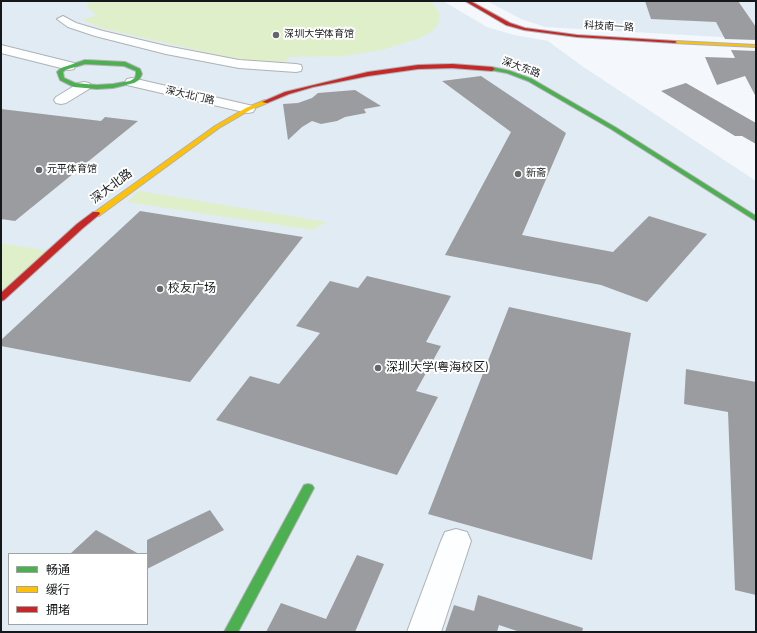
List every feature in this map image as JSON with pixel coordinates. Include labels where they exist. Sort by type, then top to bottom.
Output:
[{"type":"street","name":"科技南一路","points":[[467,1],[508,24],[541,32],[576,36],[756,46]]},
{"type":"street","points":[[63,19],[72,25],[84,29],[158,48],[239,64],[296,68]]},
{"type":"street","points":[[125,64],[158,48]]},
{"type":"street","points":[[1,49],[69,66],[95,62],[125,64],[138,70],[139,74],[137,79],[132,82]]},
{"type":"street","name":"深大北门路","points":[[69,66],[60,72],[62,79],[74,85],[113,86],[132,82],[248,109]]},
{"type":"street","name":"深大东路","points":[[248,109],[287,93],[368,74],[418,67],[452,66],[483,67],[508,72],[530,80],[613,128],[756,219]]},
{"type":"street","points":[[61,100],[84,86]]},
{"type":"street","name":"深大北路","points":[[1,298],[86,222],[165,163],[217,127],[248,109]]},
{"type":"street","points":[[231,632],[308,488]]},
{"type":"street","points":[[424,632],[456,541]]},
{"type":"shaded area","name":"深圳大学(粤海校区)","points":[[1,1],[443,1],[487,27],[514,35],[548,41],[582,66],[756,181],[756,632],[1,632]]},
{"type":"shaded area","points":[[487,1],[756,1],[756,39],[545,27],[521,19]]},
{"type":"green space","name":"深圳大学体育馆","points":[[88,1],[429,1],[435,6],[439,13],[440,19],[437,26],[431,32],[420,38],[382,50],[344,56],[289,57],[286,62],[264,62],[226,57],[101,28],[81,19],[97,16],[87,6]]},
{"type":"green space","points":[[139,191],[327,222],[312,230],[127,202]]},
{"type":"green space","points":[[1,243],[53,252],[1,298]]},
{"type":"building","points":[[645,1],[738,1],[756,27],[756,40],[725,39],[716,22],[651,19]]},
{"type":"building","points":[[731,50],[756,51],[756,97],[745,76],[717,85],[705,57],[735,58]]},
{"type":"building","name":"新斋","points":[[481,76],[566,133],[522,235],[613,252],[649,216],[707,234],[647,302],[601,285],[445,255],[511,132],[442,81]]},
{"type":"building","points":[[686,83],[756,123],[756,144],[742,136],[735,136],[661,91]]},
{"type":"building","points":[[355,90],[381,106],[364,109],[366,113],[345,117],[337,121],[321,124],[312,121],[302,127],[288,140],[283,104],[298,103],[312,98],[318,93]]},
{"type":"building","name":"元平体育馆","points":[[1,109],[101,121],[105,117],[138,121],[15,221],[1,219]]},
{"type":"building","name":"校友广场","points":[[140,211],[303,237],[190,382],[1,346],[1,340]]},
{"type":"building","points":[[367,276],[451,296],[426,342],[441,346],[416,391],[438,397],[397,475],[216,420],[250,376],[279,384],[320,333],[296,326],[330,281],[358,288]]},
{"type":"building","points":[[509,307],[631,333],[592,560],[428,514]]},
{"type":"building","points":[[686,369],[756,382],[756,595],[735,590],[728,412],[684,404]]},
{"type":"building","points":[[210,510],[224,530],[148,568],[147,540]]},
{"type":"building","points":[[96,530],[137,553],[71,553]]},
{"type":"building","points":[[357,555],[384,564],[355,632],[266,632],[281,603],[326,619]]},
{"type":"building","points":[[478,595],[583,628],[582,632],[520,632],[499,625],[497,632],[445,632],[454,605],[474,611]]},
{"type":"traffic: fast","points":[[85,62],[125,64],[138,70],[139,74],[137,79],[132,82],[113,86],[97,87],[74,85],[62,79],[60,72],[63,69],[85,62]]},
{"type":"traffic: fast","points":[[492,69],[508,72],[530,80],[613,128],[756,219]]},
{"type":"traffic: fast","points":[[231,632],[308,488]]},
{"type":"traffic: slow","points":[[675,42],[756,46]]},
{"type":"traffic: slow","points":[[96,214],[217,127],[248,109],[265,102]]},
{"type":"traffic: jam","points":[[467,1],[508,24],[524,29],[577,36],[675,42]]},
{"type":"traffic: jam","points":[[265,102],[287,93],[312,86],[368,74],[418,67],[452,66],[492,69]]},
{"type":"traffic: jam","points":[[1,298],[80,226],[96,214]]},
{"type":"place","name":"深圳大学体育馆","points":[[276,35]]},
{"type":"place","name":"元平体育馆","points":[[39,170]]},
{"type":"place","name":"新斋","points":[[518,174]]},
{"type":"place","name":"校友广场","points":[[160,289]]},
{"type":"place","name":"深圳大学(粤海校区)","points":[[378,368]]}]
